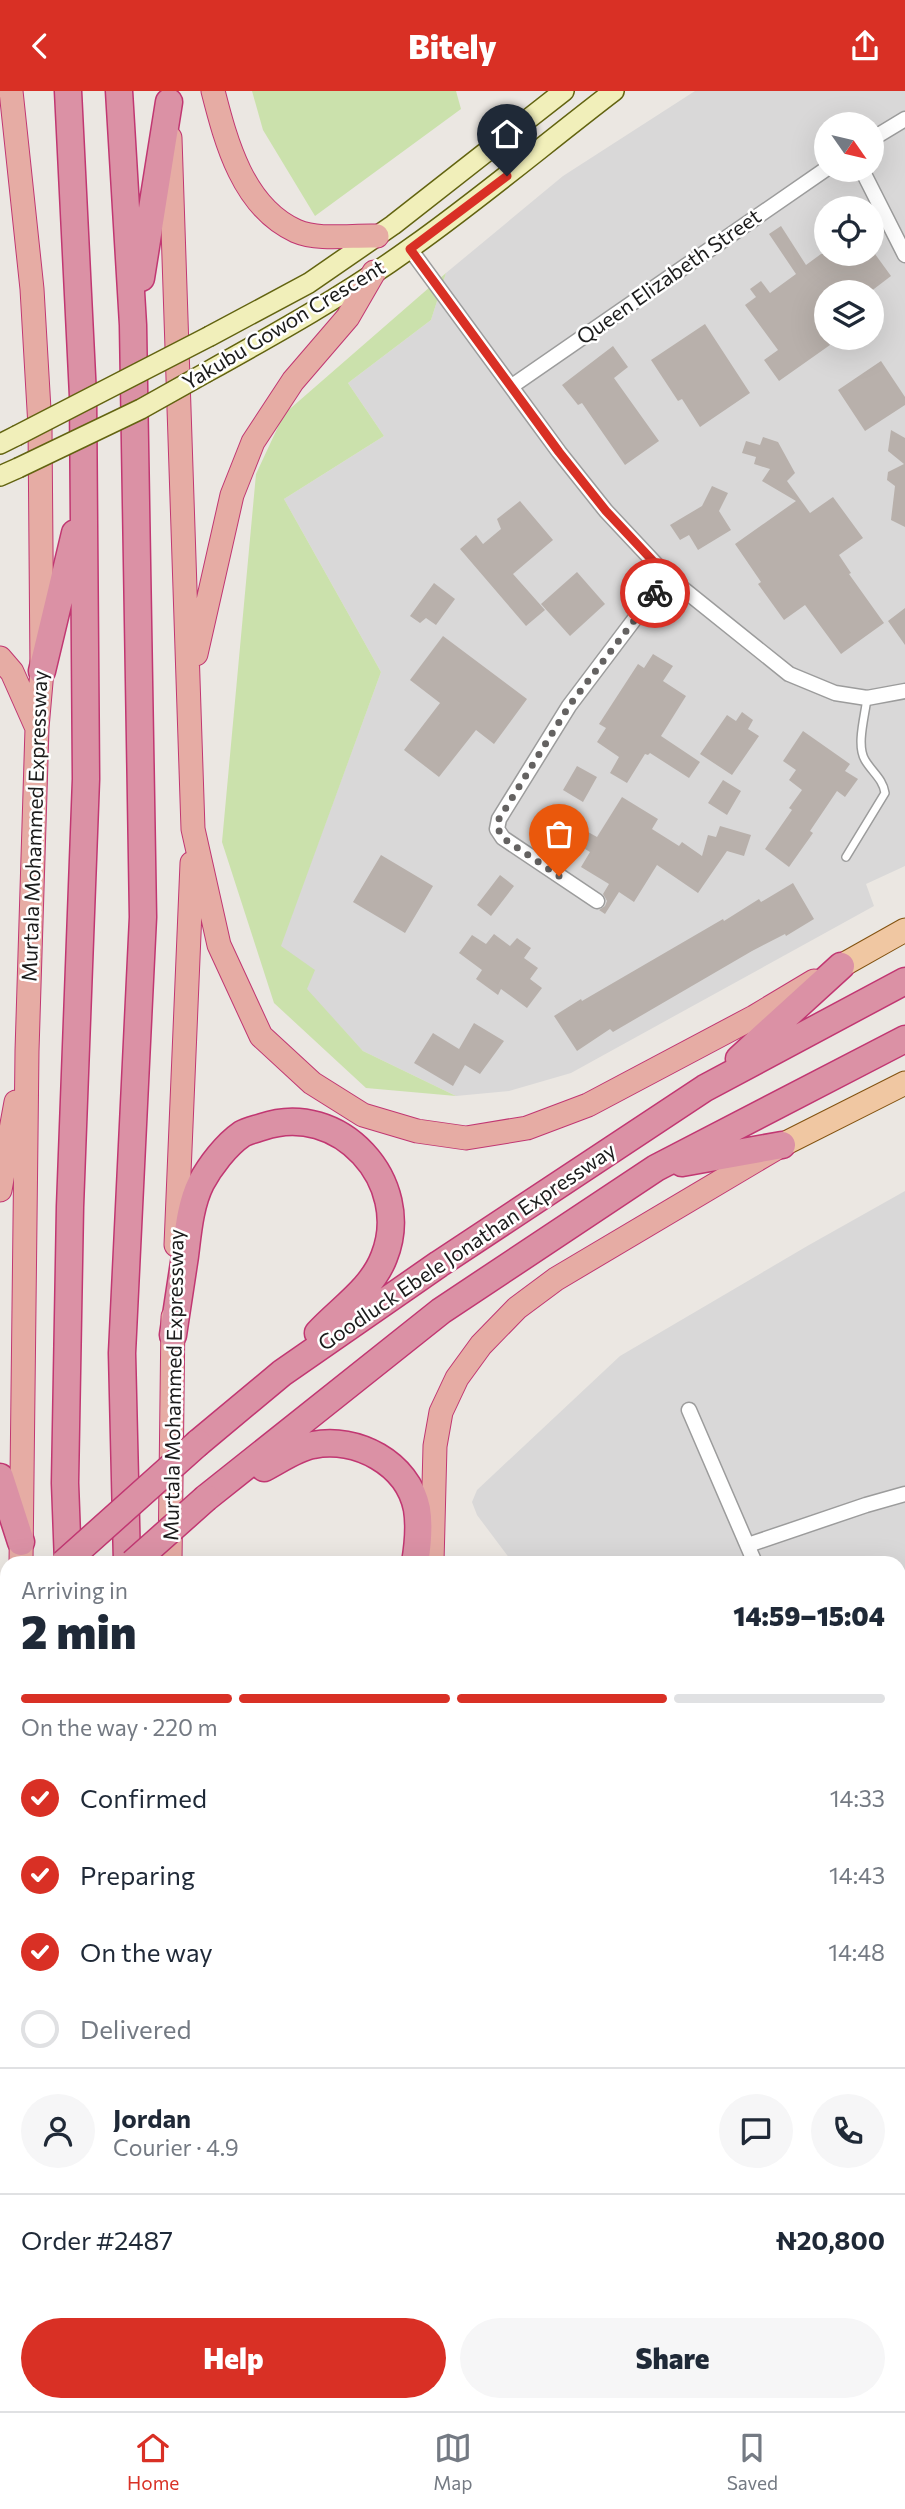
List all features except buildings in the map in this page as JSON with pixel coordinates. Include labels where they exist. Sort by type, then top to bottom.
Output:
[{"type":"highway","name":"Murtala Mohammed Expressway","points":[[11,91],[32,289],[39,413],[42,671],[37,728],[27,1051],[21,1552]]},
{"type":"highway","points":[[66,1556],[70,1207],[84,864],[85,673],[83,396],[68,91]]},
{"type":"highway","points":[[119,91],[133,325],[143,917],[122,1353],[127,1556]]},
{"type":"highway","points":[[213,91],[242,179],[264,209],[296,231],[313,235],[377,236]]},
{"type":"highway","points":[[133,325],[169,97]]},
{"type":"highway","points":[[169,97],[193,829],[219,945],[261,1036],[312,1083],[363,1115],[417,1131],[466,1138],[527,1128],[588,1105],[754,1017],[841,965]]},
{"type":"highway","points":[[189,684],[232,495],[253,442],[293,381],[348,317],[374,272]]},
{"type":"highway","points":[[42,671],[84,493]]},
{"type":"highway","points":[[0,658],[12,672],[37,728]]},
{"type":"highway","name":"Murtala Mohammed Expressway","points":[[170,1556],[173,1335],[193,829]]},
{"type":"highway","points":[[705,1088],[841,965]]},
{"type":"highway","name":"Goodluck Ebele Jonathan Expressway","points":[[74,1556],[198,1443],[282,1373],[439,1264],[705,1088],[905,981]]},
{"type":"highway","name":"Goodluck Ebele Jonathan Expressway","points":[[140,1556],[212,1494],[442,1311],[656,1168],[905,1039]]},
{"type":"highway","points":[[0,1190],[27,1051]]},
{"type":"highway","points":[[173,1335],[195,1198],[218,1158],[243,1134],[277,1122],[313,1122],[345,1137],[371,1162],[387,1192],[392,1227],[384,1257],[367,1285],[282,1373]]},
{"type":"highway","points":[[656,1168],[782,1145]]},
{"type":"highway","points":[[432,1556],[435,1446],[442,1412],[457,1378],[481,1345],[517,1308],[556,1279],[782,1145]]},
{"type":"highway","points":[[212,1494],[301,1448],[335,1442],[360,1447],[385,1461],[406,1482],[417,1508],[419,1535],[416,1556]]},
{"type":"highway","points":[[0,1477],[21,1552]]},
{"type":"main road","name":"Yakubu Gowon Crescent","points":[[8,440],[309,283],[377,236],[564,91]]},
{"type":"main road","name":"Yakubu Gowon Crescent","points":[[9,472],[141,409],[322,307],[410,249],[490,190],[614,91]]},
{"type":"main road","points":[[841,965],[905,930]]},
{"type":"main road","points":[[782,1145],[905,1083]]},
{"type":"street","points":[[884,132],[905,119]]},
{"type":"street","name":"Queen Elizabeth Street","points":[[512,386],[814,177]]},
{"type":"street","points":[[868,182],[905,255]]},
{"type":"street","points":[[410,249],[606,511],[667,576],[789,674],[835,693],[867,698],[905,691]]},
{"type":"street","points":[[597,901],[503,838],[498,829],[499,819],[569,706],[667,576]]},
{"type":"street","points":[[689,1410],[752,1556]]},
{"type":"street","points":[[748,1545],[866,1504],[905,1494]]},
{"type":"lane","points":[[846,857],[885,793],[884,784],[864,759],[862,748],[867,698]]},
{"type":"shaded area","points":[[695,91],[905,91],[905,866],[866,884],[874,906],[571,1073],[509,1091],[456,1096],[363,1051],[306,989],[280,947],[381,672],[284,499],[384,436],[348,383],[431,320],[446,273],[563,176]]},
{"type":"shaded area","points":[[905,1191],[905,1556],[508,1556],[477,1515],[472,1502],[477,1490],[620,1356]]},
{"type":"green space","points":[[252,91],[456,91],[461,109],[315,216],[263,130]]},
{"type":"green space","points":[[446,273],[431,320],[348,383],[384,436],[284,499],[381,672],[281,946],[315,970],[307,989],[363,1051],[456,1096],[366,1088],[274,1003],[222,842],[256,474],[284,414]]},
{"type":"way so far","points":[[559,876],[503,838],[498,829],[499,819],[569,706],[655,593]]},
{"type":"route","points":[[507,176],[410,249],[559,452],[606,511],[667,576],[655,593]]}]
